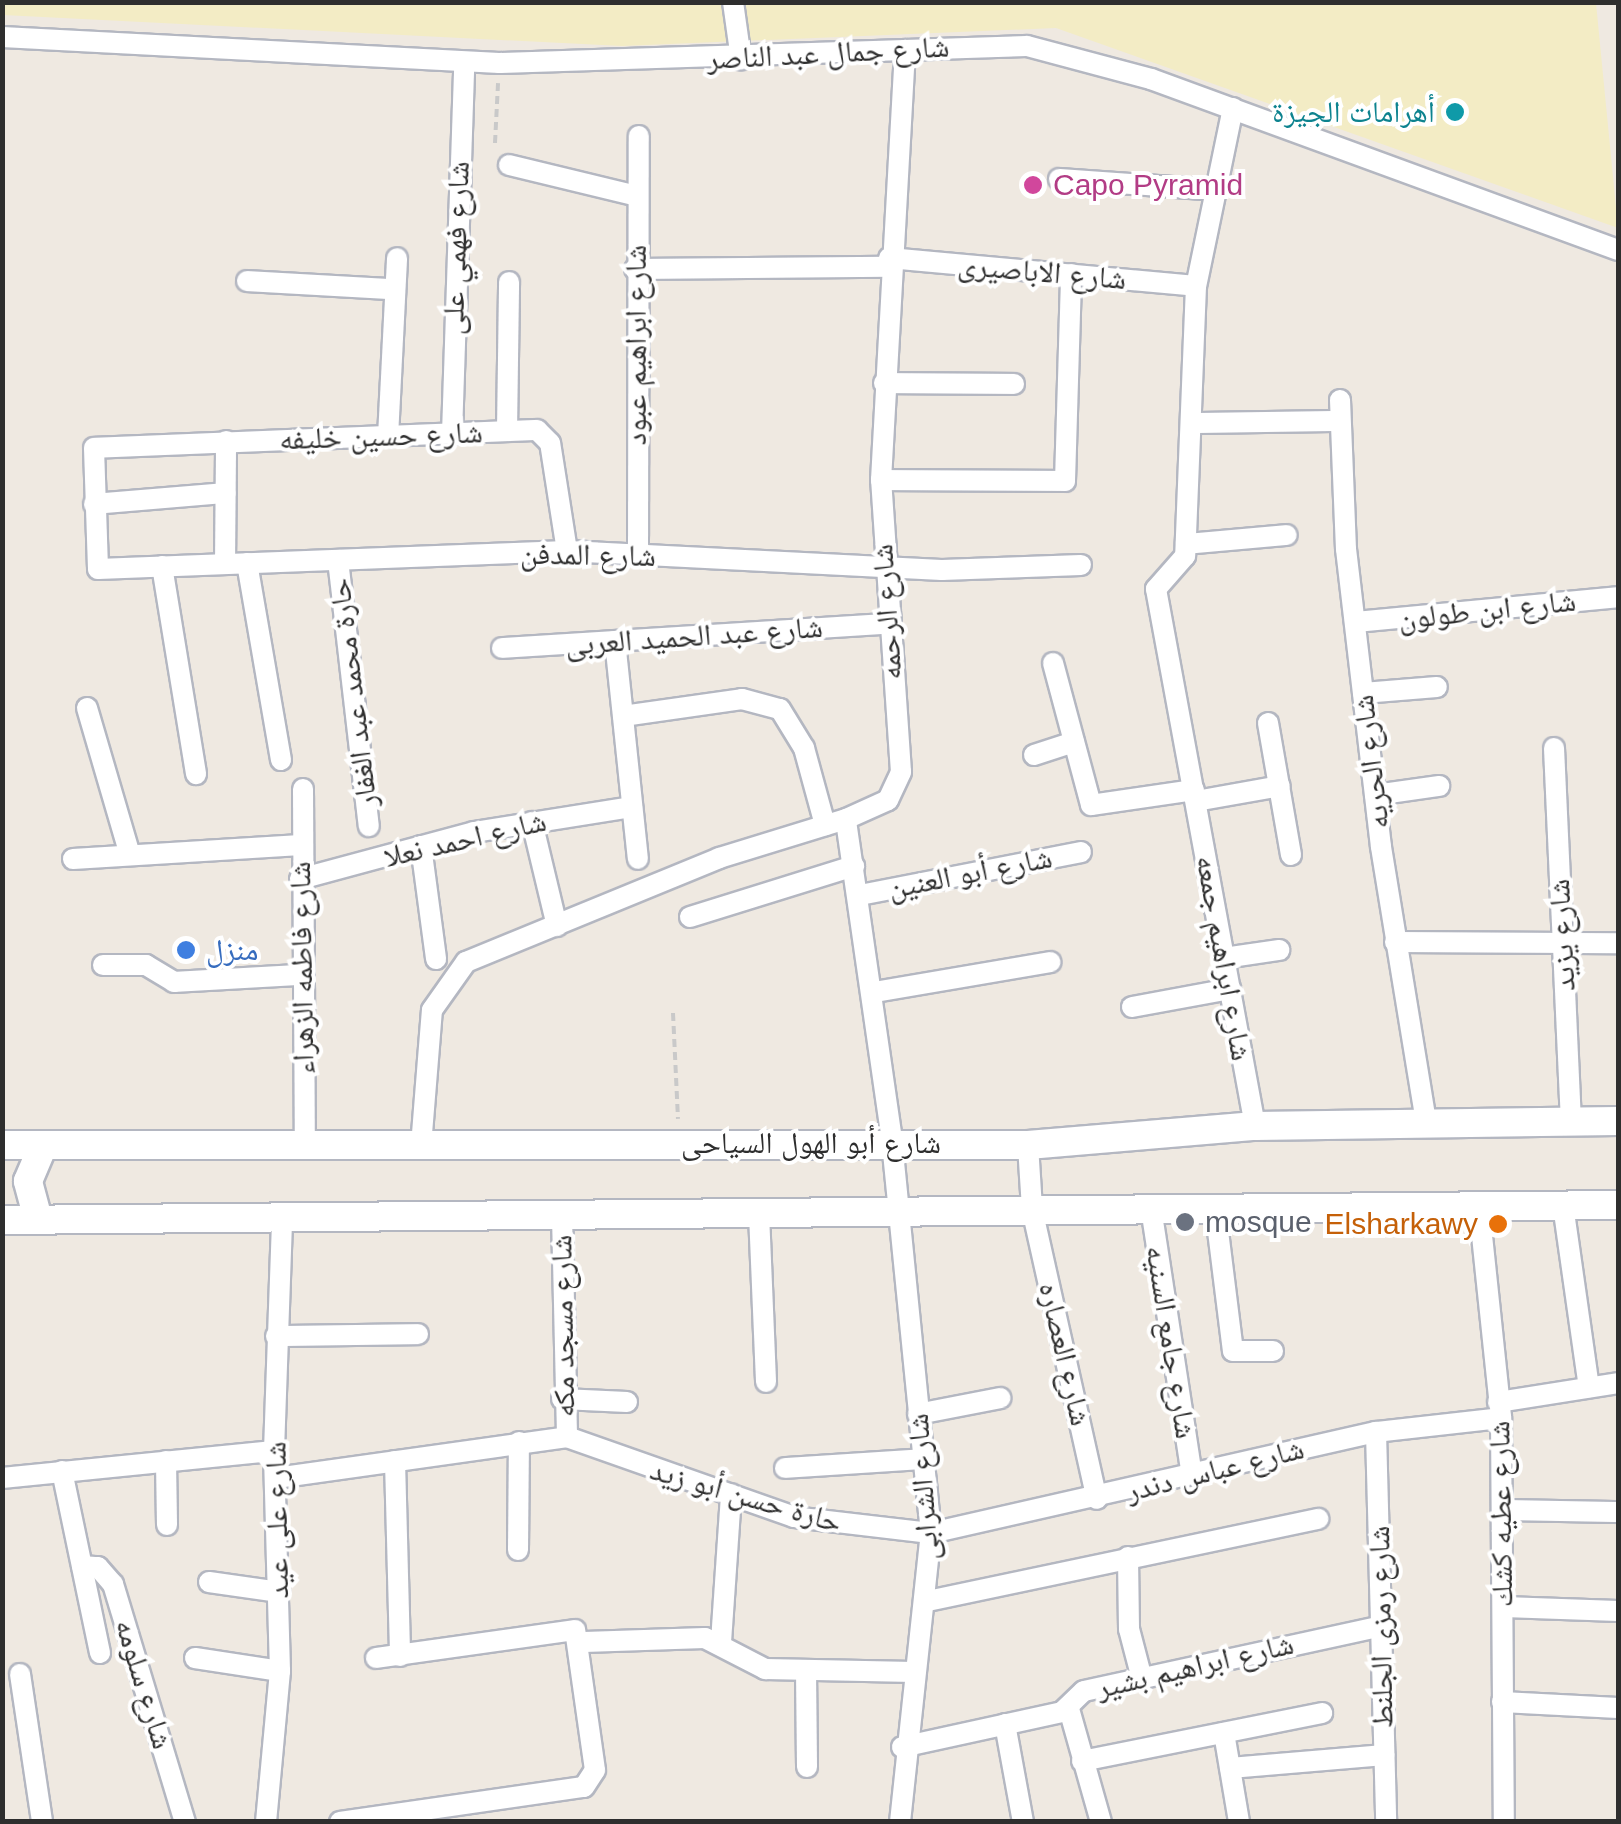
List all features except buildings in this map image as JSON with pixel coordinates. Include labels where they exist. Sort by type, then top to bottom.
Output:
[{"type":"main road","name":"شارع أبو الهول السياحى","points":[[2,1145],[421,1146],[892,1140],[1028,1145],[1255,1126],[1618,1120]]},
{"type":"main road","points":[[38,1219],[28,1180],[43,1146]]},
{"type":"main road","points":[[2,1220],[1618,1204]]},
{"type":"street","points":[[733,2],[740,59]]},
{"type":"street","name":"شارع جمال عبد الناصر","points":[[2,36],[464,63],[740,59],[1028,46],[1233,108],[1618,250]]},
{"type":"street","name":"شارع الرحمه","points":[[421,1146],[422,1060],[447,984],[466,962],[719,858],[846,819],[888,800],[900,782],[881,566],[881,480],[888,262],[905,50]]},
{"type":"street","name":"شارع فهمي على","points":[[452,434],[464,63]]},
{"type":"street","points":[[1233,108],[1196,286],[1186,544],[1287,535]]},
{"type":"street","name":"شارع ابراهيم عبود","points":[[638,554],[626,373],[635,269],[639,136]]},
{"type":"street","points":[[508,165],[637,196]]},
{"type":"street","points":[[1058,180],[1216,190]]},
{"type":"street","points":[[388,436],[392,289],[397,258]]},
{"type":"street","name":"شارع الاباصيرى","points":[[635,269],[888,262],[1196,286]]},
{"type":"street","points":[[881,480],[1066,481],[1070,274]]},
{"type":"street","points":[[248,281],[392,289]]},
{"type":"street","points":[[506,431],[509,282]]},
{"type":"street","points":[[884,382],[1014,384]]},
{"type":"street","name":"شارع الحريه","points":[[1190,423],[1340,411],[1354,622],[1395,942],[1426,1121]]},
{"type":"street","name":"شارع حسين خليفه","points":[[94,504],[96,444],[506,431],[549,438],[567,551]]},
{"type":"street","points":[[225,564],[226,441]]},
{"type":"street","points":[[94,504],[226,493]]},
{"type":"street","name":"شارع المدفن","points":[[94,504],[95,568],[567,551],[881,566],[1081,565]]},
{"type":"street","name":"شارع ابراهيم جمعه","points":[[1186,544],[1181,567],[1156,589],[1255,1126]]},
{"type":"street","name":"حارة محمد عبد الغفار","points":[[338,560],[368,826]]},
{"type":"street","points":[[247,563],[281,760]]},
{"type":"street","points":[[162,566],[196,774]]},
{"type":"street","name":"شارع ابن طولون","points":[[1354,622],[1618,598]]},
{"type":"street","name":"شارع عبد الحميد العربى","points":[[502,648],[887,624]]},
{"type":"street","points":[[615,641],[638,859]]},
{"type":"street","points":[[1053,663],[1095,807],[1280,786]]},
{"type":"street","points":[[1363,693],[1437,686]]},
{"type":"street","points":[[623,716],[742,699],[780,709],[804,748],[825,825]]},
{"type":"street","points":[[87,708],[130,855]]},
{"type":"street","points":[[1268,723],[1291,855]]},
{"type":"street","points":[[1034,755],[1074,742]]},
{"type":"street","name":"شارع يزيد","points":[[1554,748],[1571,1121]]},
{"type":"street","points":[[1375,795],[1439,786]]},
{"type":"street","name":"شارع فاطمه الزهراء","points":[[303,789],[300,974],[305,1146]]},
{"type":"street","name":"شارع احمد نعلا","points":[[300,879],[421,846],[532,822],[632,807]]},
{"type":"street","points":[[846,819],[875,992],[892,1140]]},
{"type":"street","points":[[532,822],[557,926]]},
{"type":"street","points":[[73,859],[301,845]]},
{"type":"street","points":[[421,846],[436,960]]},
{"type":"street","name":"شارع أبو العنين","points":[[860,894],[1081,852]]},
{"type":"street","points":[[690,917],[854,866]]},
{"type":"street","points":[[1395,942],[1618,943]]},
{"type":"street","points":[[1224,958],[1279,950]]},
{"type":"street","points":[[875,992],[1050,962]]},
{"type":"street","points":[[103,965],[146,965],[174,982],[300,974]]},
{"type":"street","points":[[1132,1007],[1230,989]]},
{"type":"street","name":"شارع الشرابى","points":[[892,1140],[931,1533],[928,1602],[902,1747],[900,1822]]},
{"type":"street","name":"شارع العصاره","points":[[1028,1145],[1032,1209],[1098,1499]]},
{"type":"street","points":[[1562,1205],[1589,1387]]},
{"type":"street","name":"شارع عطيه كشك","points":[[1479,1206],[1499,1410],[1504,1822]]},
{"type":"street","name":"شارع جامع السنيه","points":[[1151,1208],[1192,1476]]},
{"type":"street","points":[[1214,1208],[1233,1351],[1273,1350]]},
{"type":"street","points":[[759,1214],[766,1382]]},
{"type":"street","name":"شارع مسجد مكه","points":[[562,1215],[562,1399],[566,1437]]},
{"type":"street","name":"شارع على عيد","points":[[266,1822],[280,1671],[274,1451],[282,1218]]},
{"type":"street","points":[[276,1336],[418,1334]]},
{"type":"street","name":"شارع عباس دندر","points":[[931,1533],[1098,1499],[1376,1432],[1618,1383]]},
{"type":"street","points":[[918,1414],[1000,1398]]},
{"type":"street","points":[[562,1399],[627,1402]]},
{"type":"street","name":"شارع رمزى الجلنط","points":[[1376,1432],[1386,1822]]},
{"type":"street","points":[[276,1478],[566,1437]]},
{"type":"street","name":"حارة حسن أبو زيد","points":[[566,1437],[794,1517],[931,1533]]},
{"type":"street","points":[[518,1442],[518,1550]]},
{"type":"street","points":[[2,1478],[274,1451]]},
{"type":"street","points":[[785,1468],[924,1458]]},
{"type":"street","points":[[166,1461],[167,1525]]},
{"type":"street","points":[[395,1461],[400,1656]]},
{"type":"street","points":[[62,1472],[100,1652]]},
{"type":"street","points":[[721,1642],[732,1494]]},
{"type":"street","points":[[1502,1510],[1618,1512]]},
{"type":"street","points":[[928,1602],[1318,1519]]},
{"type":"street","points":[[1128,1557],[1129,1629],[1142,1679]]},
{"type":"street","name":"شارع سلومه","points":[[82,1566],[98,1566],[114,1584],[185,1822]]},
{"type":"street","points":[[209,1582],[278,1592]]},
{"type":"street","points":[[1504,1607],[1618,1612]]},
{"type":"street","name":"شارع ابراهيم بشير","points":[[902,1747],[1069,1710],[1084,1691],[1381,1626]]},
{"type":"street","points":[[340,1822],[444,1811],[584,1787],[596,1758],[577,1637]]},
{"type":"street","points":[[376,1658],[577,1637],[721,1642],[753,1666],[914,1672]]},
{"type":"street","points":[[195,1658],[280,1671]]},
{"type":"street","points":[[806,1670],[807,1767]]},
{"type":"street","points":[[20,1674],[42,1822]]},
{"type":"street","points":[[1502,1702],[1618,1708]]},
{"type":"street","points":[[1069,1710],[1102,1822]]},
{"type":"street","points":[[1082,1762],[1322,1712]]},
{"type":"street","points":[[1005,1724],[1024,1822]]},
{"type":"street","points":[[1224,1732],[1239,1822]]},
{"type":"street","points":[[1230,1768],[1384,1755]]},
{"type":"path","points":[[495,143],[499,63]]},
{"type":"path","points":[[673,1013],[679,1144]]},
{"type":"sand","name":"أهرامات الجيزة","points":[[2,3],[1596,3],[1618,228],[1056,28],[622,46],[3,15]]},
{"type":"place","name":"أهرامات الجيزة","points":[[1455,112]]},
{"type":"place","name":"Capo Pyramid","points":[[1033,185]]},
{"type":"place","name":"منزل","points":[[186,950]]},
{"type":"place","name":"mosque","points":[[1185,1222]]},
{"type":"place","name":"Elsharkawy","points":[[1498,1224]]}]
